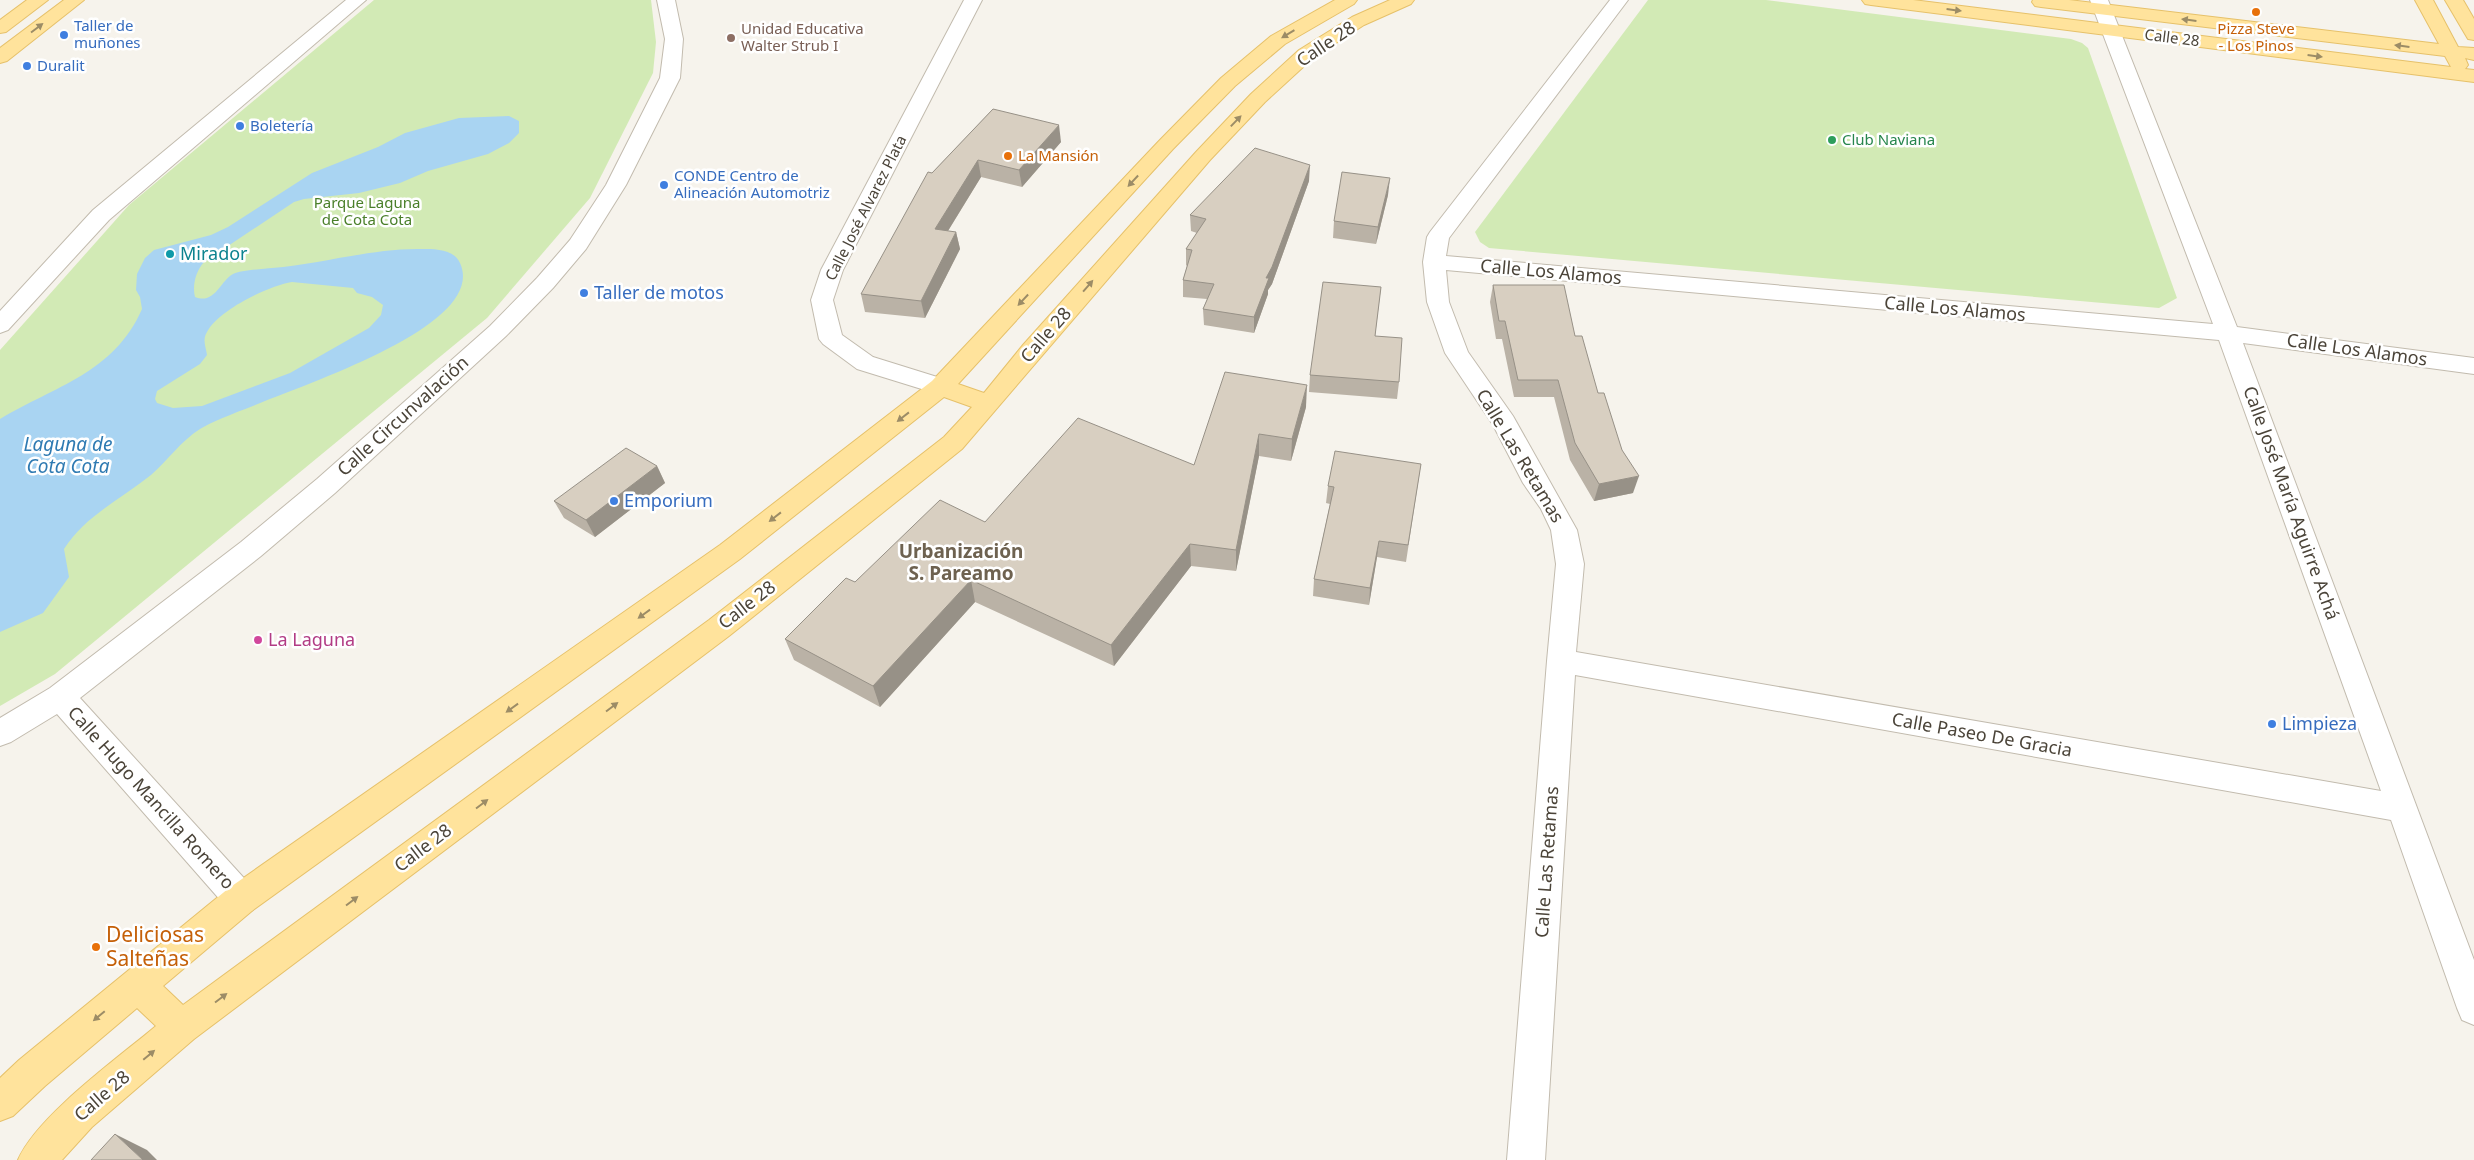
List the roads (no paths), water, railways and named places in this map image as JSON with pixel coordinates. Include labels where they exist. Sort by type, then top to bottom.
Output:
[{"type":"main road","points":[[0,28],[39,0]]},
{"type":"main road","points":[[0,56],[75,0]]},
{"type":"main road","name":"Calle 28","points":[[0,1103],[137,985],[241,899],[730,552],[942,387],[1166,145],[1228,82],[1278,40],[1329,9],[1348,0]]},
{"type":"main road","name":"Calle 28","points":[[37,1160],[79,1114],[182,1027],[719,628],[953,442],[989,404],[1031,351],[1203,156],[1258,98],[1306,54],[1358,21],[1406,0]]},
{"type":"main road","name":"Calle 28","points":[[1871,0],[2111,30],[2471,81]]},
{"type":"main road","name":"Calle 28","points":[[2022,0],[2101,5],[2474,54]]},
{"type":"main road","points":[[2424,0],[2450,52],[2471,81]]},
{"type":"main road","points":[[2454,0],[2474,34]]},
{"type":"main road","points":[[1329,9],[1358,21]]},
{"type":"main road","points":[[1166,145],[1203,156]]},
{"type":"main road","points":[[942,387],[989,404]]},
{"type":"main road","points":[[137,985],[182,1027]]},
{"type":"street","points":[[0,325],[101,215],[357,0]]},
{"type":"street","name":"Calle Circunvalación","points":[[0,733],[60,697],[251,549],[326,486],[498,331],[545,283],[578,244],[616,186],[670,78],[674,39],[666,0]]},
{"type":"street","name":"Calle José Alvarez Plata","points":[[942,387],[865,362],[831,340],[822,300],[832,270],[973,0]]},
{"type":"street","name":"Calle Las Retamas","points":[[1526,1160],[1561,661],[1570,564],[1564,530],[1552,505],[1536,483],[1504,422],[1457,353],[1438,302],[1434,262],[1438,237],[1619,0]]},
{"type":"street","name":"Calle José María Aguirre Achá","points":[[2101,5],[2228,333],[2403,808],[2474,1008]]},
{"type":"street","name":"Calle Los Alamos","points":[[1434,262],[2228,333],[2474,366]]},
{"type":"street","name":"Calle Paseo De Gracia","points":[[1561,661],[2403,808]]},
{"type":"street","name":"Calle Hugo Mancilla Romero","points":[[60,697],[241,899]]},
{"type":"water","name":"Laguna de Cota Cota","points":[[509,116],[519,121],[519,133],[509,143],[488,154],[428,171],[400,183],[359,193],[304,199],[294,202],[204,262],[194,283],[195,297],[202,299],[208,298],[217,291],[228,277],[241,272],[384,251],[403,249],[438,250],[449,252],[460,263],[460,290],[439,316],[403,340],[358,363],[225,417],[193,434],[151,475],[93,517],[73,537],[64,549],[69,577],[43,613],[0,632],[0,419],[81,376],[116,349],[130,331],[142,309],[140,297],[136,290],[137,274],[145,258],[154,250],[211,235],[228,227],[312,173],[378,147],[405,133],[459,118]],"holes":[[[292,282],[353,288],[357,293],[372,297],[383,305],[381,315],[369,328],[290,373],[202,406],[173,408],[157,403],[155,399],[157,391],[200,364],[207,355],[205,338],[213,324],[222,315],[245,300],[270,288]]]},
{"type":"place","name":"Pizza Steve - Los Pinos","points":[[2256,12]]},
{"type":"place","name":"Taller de muñones","points":[[64,35]]},
{"type":"place","name":"Unidad Educativa Walter Strub I","points":[[731,38]]},
{"type":"place","name":"Duralit","points":[[27,66]]},
{"type":"place","name":"Boletería","points":[[240,126]]},
{"type":"place","name":"Club Naviana","points":[[1832,140]]},
{"type":"place","name":"La Mansión","points":[[1008,156]]},
{"type":"place","name":"CONDE Centro de Alineación Automotriz","points":[[664,185]]},
{"type":"place","name":"Mirador","points":[[170,254]]},
{"type":"place","name":"Taller de motos","points":[[584,293]]},
{"type":"place","name":"Emporium","points":[[614,501]]},
{"type":"place","name":"La Laguna","points":[[258,640]]},
{"type":"place","name":"Limpieza","points":[[2272,724]]},
{"type":"place","name":"Deliciosas Salteñas","points":[[96,947]]},
{"type":"district","name":"Urbanización S. Pareamo","points":[[961,562]]},
{"type":"park label","name":"Parque Laguna de Cota Cota","points":[[367,212]]}]
